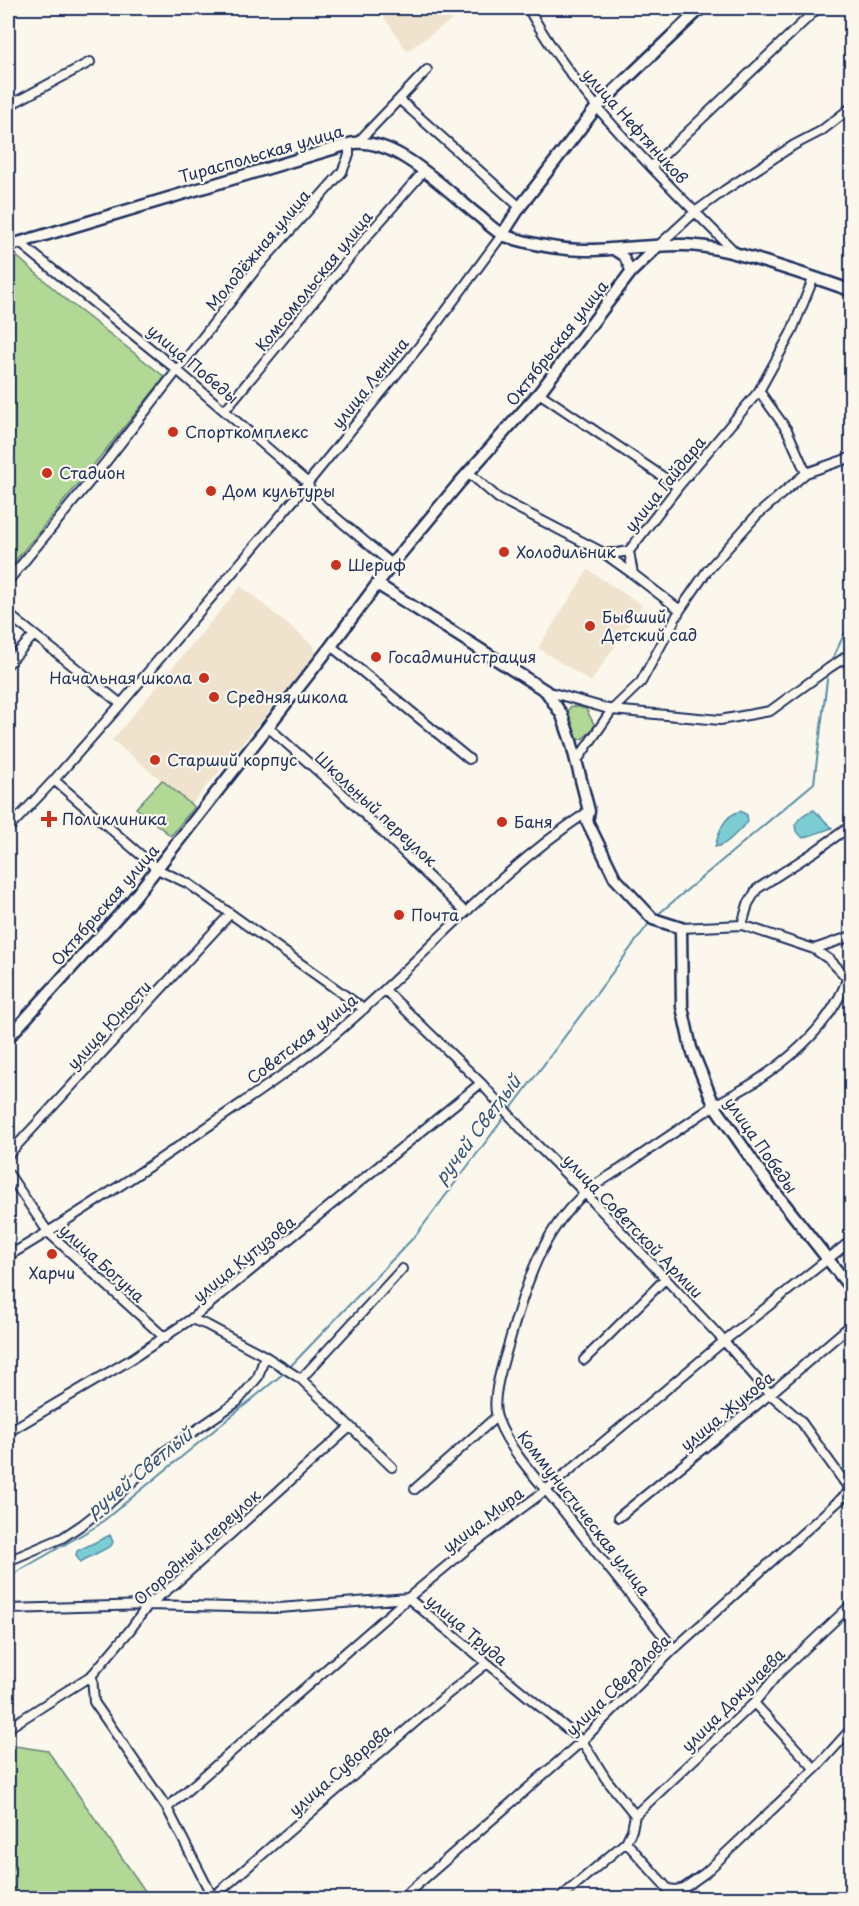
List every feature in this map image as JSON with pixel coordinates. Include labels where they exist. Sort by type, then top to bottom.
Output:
[{"type":"street","name":"улица Нефтяников","points":[[528,8],[553,49],[596,108],[735,252]]},
{"type":"street","name":"улица Ленина","points":[[8,829],[121,704],[308,483],[426,338],[520,207],[596,108],[701,8]]},
{"type":"street","points":[[651,167],[819,8]]},
{"type":"street","points":[[8,106],[90,62]]},
{"type":"street","points":[[353,143],[400,100],[427,70]]},
{"type":"street","points":[[400,100],[520,207]]},
{"type":"street","name":"Октябрьская улица","points":[[8,1038],[129,904],[331,646],[392,564],[468,472],[538,393],[631,272],[695,212],[744,177],[794,145],[821,131],[852,107]]},
{"type":"street","name":"Тираспольская улица","points":[[12,243],[353,143],[366,142],[386,148],[424,171],[502,235],[561,249],[586,250],[685,245],[735,252],[852,291]]},
{"type":"street","name":"Молодёжная улица","points":[[8,581],[103,466],[256,269],[342,172],[353,143]]},
{"type":"street","name":"Комсомольская улица","points":[[225,410],[369,234],[424,171]]},
{"type":"street","name":"улица Победы","points":[[12,243],[177,370],[225,410],[308,483],[311,494],[321,505],[392,564]]},
{"type":"street","points":[[609,249],[624,257],[631,272]]},
{"type":"street","name":"улица Гайдара","points":[[604,553],[617,554],[629,550],[678,487],[759,392],[791,333],[814,277]]},
{"type":"street","points":[[759,392],[787,430],[806,473]]},
{"type":"street","points":[[538,393],[678,487]]},
{"type":"street","points":[[576,762],[612,710],[641,682],[680,610],[707,571],[756,516],[806,473],[852,457]]},
{"type":"street","points":[[468,472],[498,498],[604,553],[680,610]]},
{"type":"street","points":[[629,550],[633,574]]},
{"type":"street","points":[[377,584],[546,691],[612,710],[720,720],[770,711],[848,655],[852,670]]},
{"type":"street","points":[[8,614],[121,704]]},
{"type":"street","points":[[8,664],[34,635]]},
{"type":"street","points":[[331,646],[469,759]]},
{"type":"street","points":[[546,691],[562,715],[571,741],[589,811],[586,821],[615,878],[653,919],[681,928],[742,925],[814,949],[830,960],[850,980]]},
{"type":"street","name":"Школьный переулок","points":[[268,727],[337,788],[465,912]]},
{"type":"street","points":[[54,780],[157,869],[189,884],[364,1009]]},
{"type":"street","name":"Советская улица","points":[[8,1256],[174,1150],[291,1069],[364,1009],[465,912],[550,838],[589,811]]},
{"type":"street","points":[[742,925],[748,904],[757,889],[852,825]]},
{"type":"street","name":"улица Юности","points":[[8,1155],[230,914]]},
{"type":"street","name":"улица Победы","points":[[681,928],[682,1007],[691,1048],[714,1105],[768,1183],[852,1290]]},
{"type":"street","points":[[814,949],[852,936]]},
{"type":"street","points":[[415,1489],[496,1417],[496,1397],[500,1376],[529,1276],[546,1241],[567,1213],[585,1193],[714,1105],[756,1081],[793,1054],[816,1031],[834,1006],[850,980],[852,962]]},
{"type":"street","name":"улица Советской Армии","points":[[385,990],[481,1083],[527,1135],[585,1193],[724,1341],[770,1394],[800,1420],[851,1489]]},
{"type":"street","name":"улица Кутузова","points":[[8,1432],[130,1360],[191,1319],[481,1083]]},
{"type":"street","name":"улица Богуна","points":[[8,1173],[48,1232],[165,1338]]},
{"type":"street","name":"улица Мира","points":[[167,1808],[467,1548],[546,1490],[724,1341],[852,1240]]},
{"type":"street","points":[[301,1379],[402,1269]]},
{"type":"street","points":[[584,1360],[665,1279]]},
{"type":"street","points":[[191,1319],[265,1356],[301,1379],[392,1467]]},
{"type":"street","name":"улица Жукова","points":[[619,1517],[852,1324]]},
{"type":"street","points":[[8,1561],[62,1538],[83,1524],[106,1506],[164,1452],[237,1402],[258,1377],[265,1356]]},
{"type":"street","name":"Коммунистическая улица","points":[[496,1417],[502,1431],[536,1479],[674,1649]]},
{"type":"street","name":"Огородный переулок","points":[[8,1728],[92,1675],[148,1605],[185,1575],[350,1427]]},
{"type":"street","name":"улица Свердлова","points":[[402,1899],[582,1741],[674,1649],[851,1489]]},
{"type":"street","name":"улица Труда","points":[[8,1609],[148,1605],[279,1608],[408,1598],[582,1741],[606,1779],[635,1815]]},
{"type":"street","name":"улица Докучаева","points":[[635,1815],[754,1703],[778,1674],[852,1604]]},
{"type":"street","name":"улица Суворова","points":[[213,1898],[449,1693],[486,1664]]},
{"type":"street","points":[[92,1675],[94,1702],[167,1808],[213,1898]]},
{"type":"street","points":[[754,1703],[815,1770]]},
{"type":"street","points":[[668,1889],[684,1888],[705,1874],[815,1770],[852,1728]]},
{"type":"street","points":[[560,1899],[626,1842],[632,1830],[635,1815]]},
{"type":"street","points":[[626,1842],[675,1899]]},
{"type":"street","points":[[682,1899],[684,1888]]},
{"type":"shaded area","points":[[382,8],[468,9],[407,51],[379,10]]},
{"type":"shaded area","name":"Бывший Детский сад","points":[[588,570],[642,605],[591,682],[538,648]]},
{"type":"shaded area","name":"Средняя школа","points":[[241,586],[314,646],[316,655],[191,805],[112,740]]},
{"type":"green space","name":"Стадион","points":[[13,253],[69,302],[165,377],[8,570],[8,255]]},
{"type":"green space","points":[[574,706],[586,709],[595,726],[579,740],[576,740],[569,724],[568,711]]},
{"type":"green space","points":[[162,780],[194,807],[171,836],[136,808]]},
{"type":"green space","points":[[8,1745],[48,1751],[150,1898],[8,1898]]},
{"type":"water","points":[[814,810],[832,828],[803,838],[796,831],[795,825],[803,815]]},
{"type":"water","points":[[740,811],[747,815],[748,822],[729,840],[715,847],[720,830],[726,821],[734,813]]},
{"type":"water","points":[[110,1535],[113,1542],[111,1546],[80,1562],[76,1555],[77,1551]]},
{"type":"waterway","name":"ручей Светлый","points":[[830,664],[852,618]]},
{"type":"waterway","name":"ручей Светлый","points":[[656,916],[814,783],[828,672]]},
{"type":"waterway","name":"ручей Светлый","points":[[510,1110],[650,922]]},
{"type":"waterway","name":"ручей Светлый","points":[[8,1577],[97,1526],[284,1373],[416,1235],[506,1115]]},
{"type":"place","name":"Спорткомплекс","points":[[173,432]]},
{"type":"place","name":"Стадион","points":[[47,473]]},
{"type":"place","name":"Дом культуры","points":[[211,491]]},
{"type":"place","name":"Холодильник","points":[[504,552]]},
{"type":"place","name":"Шериф","points":[[336,565]]},
{"type":"place","name":"Бывший Детский сад","points":[[590,626]]},
{"type":"place","name":"Госадминистрация","points":[[376,657]]},
{"type":"place","name":"Начальная школа","points":[[204,678]]},
{"type":"place","name":"Средняя школа","points":[[214,697]]},
{"type":"place","name":"Старший корпус","points":[[155,760]]},
{"type":"place","name":"Поликлиника","points":[[49,819]]},
{"type":"place","name":"Баня","points":[[502,822]]},
{"type":"place","name":"Почта","points":[[399,915]]},
{"type":"place","name":"Харчи","points":[[52,1254]]}]
